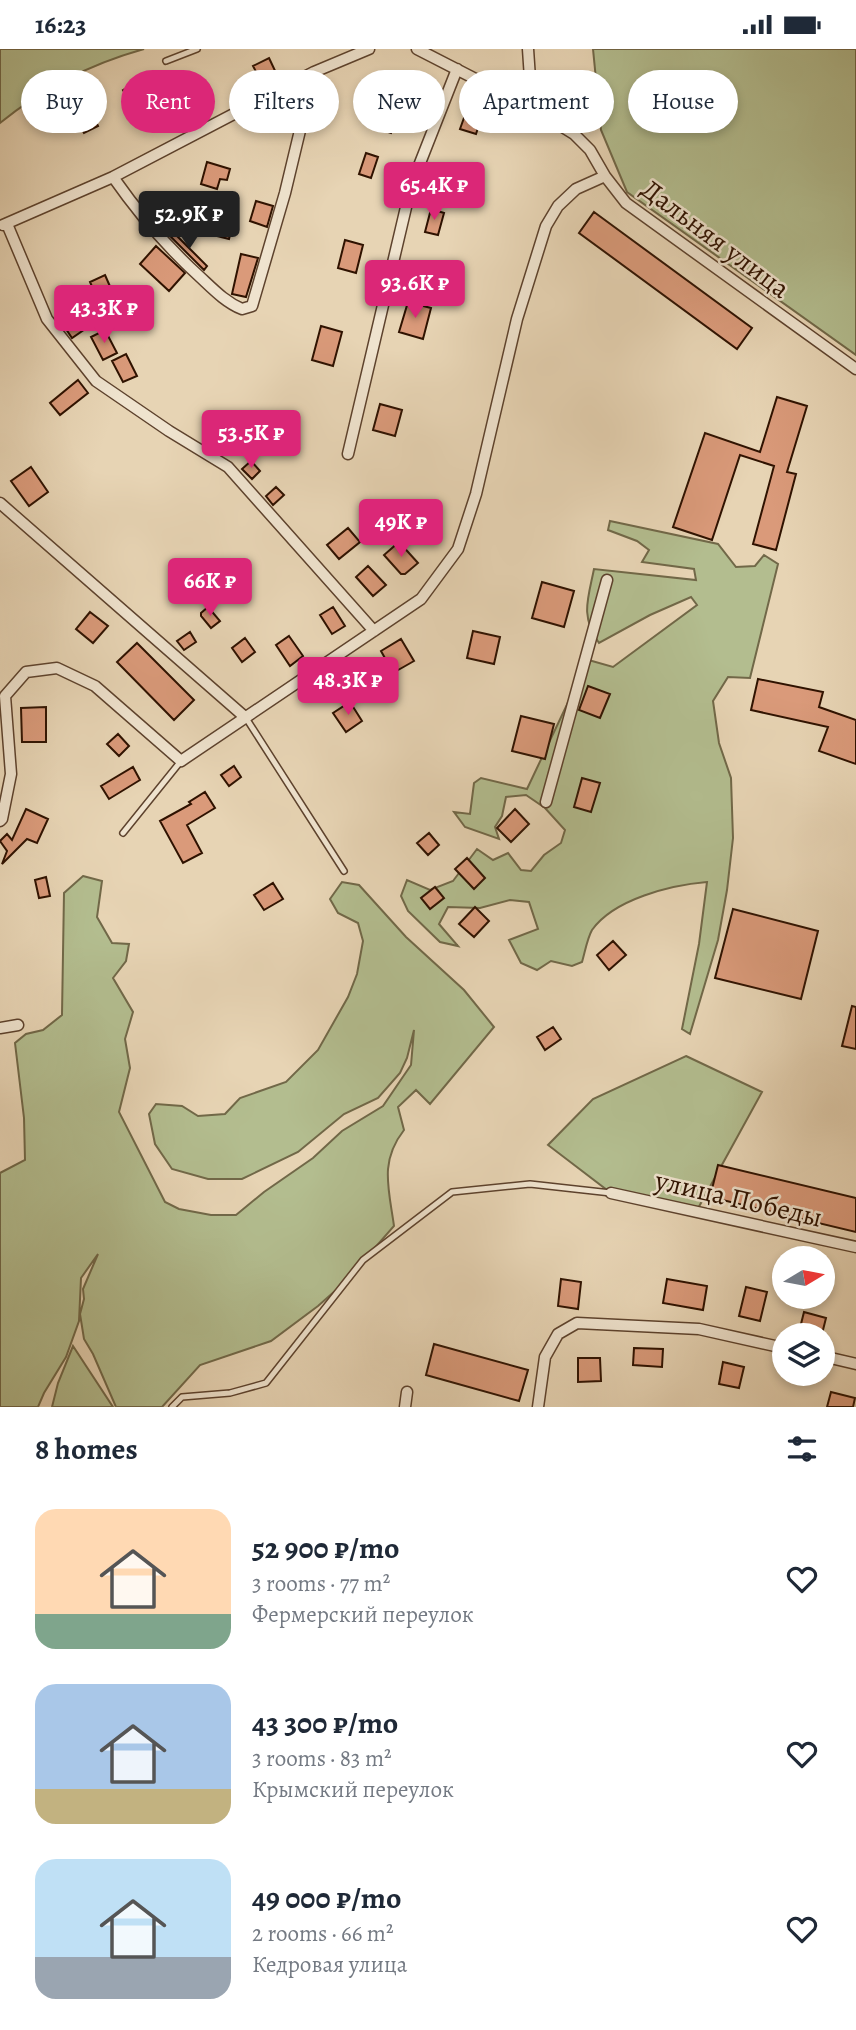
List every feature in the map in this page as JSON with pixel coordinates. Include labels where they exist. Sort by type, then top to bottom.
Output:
[{"type":"street","points":[[319,70],[369,49]]},
{"type":"street","name":"Дальняя улица","points":[[417,49],[457,69]]},
{"type":"street","points":[[528,49],[529,70]]},
{"type":"street","points":[[348,454],[411,186],[457,69]]},
{"type":"street","points":[[229,116],[113,177],[3,225],[47,319],[96,381],[228,467],[374,631]]},
{"type":"street","points":[[113,177],[140,215],[175,254],[229,303],[242,309],[252,306],[285,194],[300,133]]},
{"type":"street","name":"Дальняя улица","points":[[572,133],[590,150],[605,176],[626,203],[856,369]]},
{"type":"street","points":[[0,821],[11,774],[2,694],[26,672],[57,668],[95,686],[181,761],[421,599],[458,549],[476,494],[517,319],[546,226],[558,206],[576,189],[605,176]]},
{"type":"street","points":[[0,503],[246,718]]},
{"type":"street","points":[[546,801],[607,580]]},
{"type":"street","points":[[0,1028],[18,1025]]},
{"type":"street","name":"улица Победы","points":[[611,1193],[856,1247]]},
{"type":"street","points":[[538,1407],[544,1357],[558,1333],[577,1323],[699,1329],[772,1345]]},
{"type":"street","points":[[835,1359],[856,1364]]},
{"type":"street","points":[[405,1407],[407,1392]]},
{"type":"lane","points":[[166,61],[197,49]]},
{"type":"lane","points":[[246,718],[344,871]]},
{"type":"lane","points":[[123,833],[181,761]]},
{"type":"lane","points":[[172,1407],[182,1397],[230,1393],[266,1383],[363,1260],[452,1192],[530,1184],[611,1193]]},
{"type":"green space","points":[[0,49],[144,49],[86,70],[21,70],[21,107],[0,123]]},
{"type":"green space","points":[[593,49],[856,49],[856,355],[627,192],[602,133],[614,133],[614,70],[595,70]]},
{"type":"green space","points":[[610,521],[718,544],[736,567],[755,566],[764,555],[778,564],[750,678],[728,677],[713,701],[719,743],[731,778],[733,838],[718,940],[690,1034],[682,1029],[699,944],[707,882],[661,890],[629,902],[602,919],[592,930],[582,962],[572,966],[551,961],[537,970],[521,963],[509,940],[538,929],[529,902],[510,900],[480,908],[448,907],[439,924],[458,946],[440,942],[408,911],[401,896],[407,880],[430,890],[453,881],[477,849],[493,860],[508,853],[521,870],[531,871],[544,855],[561,843],[565,830],[545,808],[526,795],[506,797],[502,816],[495,827],[499,839],[465,827],[454,812],[470,814],[474,783],[481,778],[527,789],[572,694],[585,659],[613,667],[697,605],[691,597],[650,615],[599,643],[587,616],[594,569],[696,580],[694,569],[642,562],[649,550],[637,541],[608,530]]},
{"type":"green space","points":[[83,876],[102,881],[97,917],[112,943],[129,944],[126,961],[113,978],[133,1012],[125,1039],[130,1068],[119,1112],[165,1202],[179,1209],[211,1215],[236,1215],[313,1158],[342,1131],[383,1106],[411,1065],[414,1030],[400,1073],[378,1098],[344,1114],[298,1152],[242,1179],[208,1179],[172,1169],[155,1144],[149,1114],[156,1104],[182,1106],[198,1116],[225,1114],[240,1098],[286,1082],[318,1050],[348,997],[357,974],[363,941],[358,923],[338,913],[330,899],[342,882],[359,885],[406,937],[464,990],[494,1027],[430,1104],[416,1090],[398,1107],[404,1130],[391,1153],[388,1176],[394,1226],[344,1283],[318,1306],[271,1341],[200,1365],[162,1407],[116,1407],[84,1339],[80,1314],[84,1299],[83,1289],[98,1254],[81,1278],[79,1321],[66,1357],[38,1407],[0,1407],[0,1173],[25,1160],[24,1118],[15,1043],[26,1034],[43,1030],[62,1015],[64,893]]},
{"type":"green space","points":[[686,1056],[762,1092],[696,1212],[611,1193],[548,1145],[593,1099]]},
{"type":"green space","points":[[73,1346],[113,1407],[52,1407],[58,1383]]},
{"type":"building","points":[[269,58],[275,70],[255,70],[253,66]]},
{"type":"building","points":[[366,153],[378,157],[371,178],[359,174]]},
{"type":"building","points":[[207,162],[230,169],[227,180],[220,179],[217,189],[201,184]]},
{"type":"building","points":[[256,201],[273,206],[267,227],[250,221]]},
{"type":"building","points":[[431,209],[444,213],[438,235],[425,232]]},
{"type":"building","points":[[594,212],[752,328],[737,349],[579,233]]},
{"type":"building","points":[[223,214],[235,217],[229,239],[217,236]]},
{"type":"building","points":[[174,233],[207,266],[204,270],[171,237]]},
{"type":"building","points":[[345,240],[363,245],[356,273],[338,268]]},
{"type":"building","points":[[156,246],[185,273],[169,291],[140,264]]},
{"type":"building","points":[[241,254],[258,258],[246,297],[232,294]]},
{"type":"building","points":[[105,275],[112,291],[97,298],[90,282]]},
{"type":"building","points":[[408,302],[431,308],[423,339],[399,332]]},
{"type":"building","points":[[77,309],[88,327],[72,338],[60,320]]},
{"type":"building","points":[[321,326],[342,332],[333,366],[312,360]]},
{"type":"building","points":[[105,330],[117,353],[103,360],[91,337]]},
{"type":"building","points":[[126,354],[137,376],[123,382],[112,361]]},
{"type":"building","points":[[78,380],[88,393],[60,415],[50,403]]},
{"type":"building","points":[[777,397],[807,406],[787,472],[796,474],[776,550],[753,544],[774,466],[740,455],[712,540],[673,527],[705,433],[760,452]]},
{"type":"building","points":[[380,404],[402,410],[395,436],[373,430]]},
{"type":"building","points":[[251,461],[260,471],[252,479],[242,469]]},
{"type":"building","points":[[31,467],[48,492],[29,506],[11,481]]},
{"type":"building","points":[[276,487],[284,495],[273,505],[266,496]]},
{"type":"building","points":[[348,528],[360,542],[339,559],[327,545]]},
{"type":"building","points":[[399,542],[418,563],[405,574],[401,574],[384,555]]},
{"type":"building","points":[[368,566],[386,585],[373,596],[356,577]]},
{"type":"building","points":[[542,582],[574,591],[564,627],[532,618]]},
{"type":"building","points":[[208,607],[220,621],[211,628],[201,616]]},
{"type":"building","points":[[333,607],[345,626],[332,634],[320,615]]},
{"type":"building","points":[[90,612],[108,626],[93,643],[76,629]]},
{"type":"building","points":[[473,631],[500,637],[494,664],[467,658]]},
{"type":"building","points":[[190,632],[196,642],[184,650],[177,641]]},
{"type":"building","points":[[289,636],[303,656],[290,666],[276,645]]},
{"type":"building","points":[[245,638],[255,652],[242,662],[232,648]]},
{"type":"building","points":[[401,639],[414,661],[370,686],[363,675],[386,660],[381,651]]},
{"type":"building","points":[[137,643],[194,700],[174,720],[117,662]]},
{"type":"building","points":[[758,679],[823,692],[819,707],[856,720],[856,764],[819,751],[828,727],[751,710]]},
{"type":"building","points":[[588,686],[610,694],[600,718],[579,710]]},
{"type":"building","points":[[350,702],[362,721],[346,732],[333,713]]},
{"type":"building","points":[[46,707],[46,742],[22,742],[21,708]]},
{"type":"building","points":[[521,716],[554,724],[545,759],[512,751]]},
{"type":"building","points":[[118,734],[129,746],[119,756],[107,744]]},
{"type":"building","points":[[234,766],[241,777],[229,786],[221,775]]},
{"type":"building","points":[[133,767],[140,780],[109,799],[101,786]]},
{"type":"building","points":[[582,778],[600,783],[591,812],[574,807]]},
{"type":"building","points":[[205,792],[215,808],[187,825],[202,853],[183,863],[160,821],[191,804],[189,802]]},
{"type":"building","points":[[26,809],[48,819],[37,843],[27,839],[2,864],[7,851],[0,841],[7,834],[12,840]]},
{"type":"building","points":[[515,809],[529,824],[511,842],[497,828]]},
{"type":"building","points":[[429,833],[439,845],[428,855],[417,843]]},
{"type":"building","points":[[467,858],[485,878],[474,889],[455,869]]},
{"type":"building","points":[[46,877],[50,896],[39,898],[35,880]]},
{"type":"building","points":[[273,883],[283,899],[264,910],[254,895]]},
{"type":"building","points":[[435,887],[444,898],[430,909],[421,898]]},
{"type":"building","points":[[475,907],[489,921],[474,937],[459,924]]},
{"type":"building","points":[[733,909],[818,931],[801,999],[715,978]]},
{"type":"building","points":[[613,941],[626,955],[609,970],[597,955]]},
{"type":"building","points":[[852,1006],[856,1007],[856,1049],[842,1046]]},
{"type":"building","points":[[553,1027],[561,1039],[545,1050],[537,1037]]},
{"type":"building","points":[[718,1165],[856,1198],[856,1232],[710,1197]]},
{"type":"building","points":[[561,1279],[581,1282],[578,1309],[558,1306]]},
{"type":"building","points":[[667,1279],[707,1286],[703,1310],[663,1303]]},
{"type":"building","points":[[746,1287],[767,1292],[760,1321],[739,1316]]},
{"type":"building","points":[[804,1312],[826,1318],[825,1323],[801,1323]]},
{"type":"building","points":[[434,1344],[528,1370],[519,1401],[426,1375]]},
{"type":"building","points":[[634,1348],[663,1349],[662,1367],[633,1365]]},
{"type":"building","points":[[578,1358],[600,1358],[601,1381],[578,1382]]},
{"type":"building","points":[[723,1362],[744,1367],[739,1388],[719,1384]]},
{"type":"building","points":[[831,1392],[855,1398],[853,1407],[827,1407]]}]
